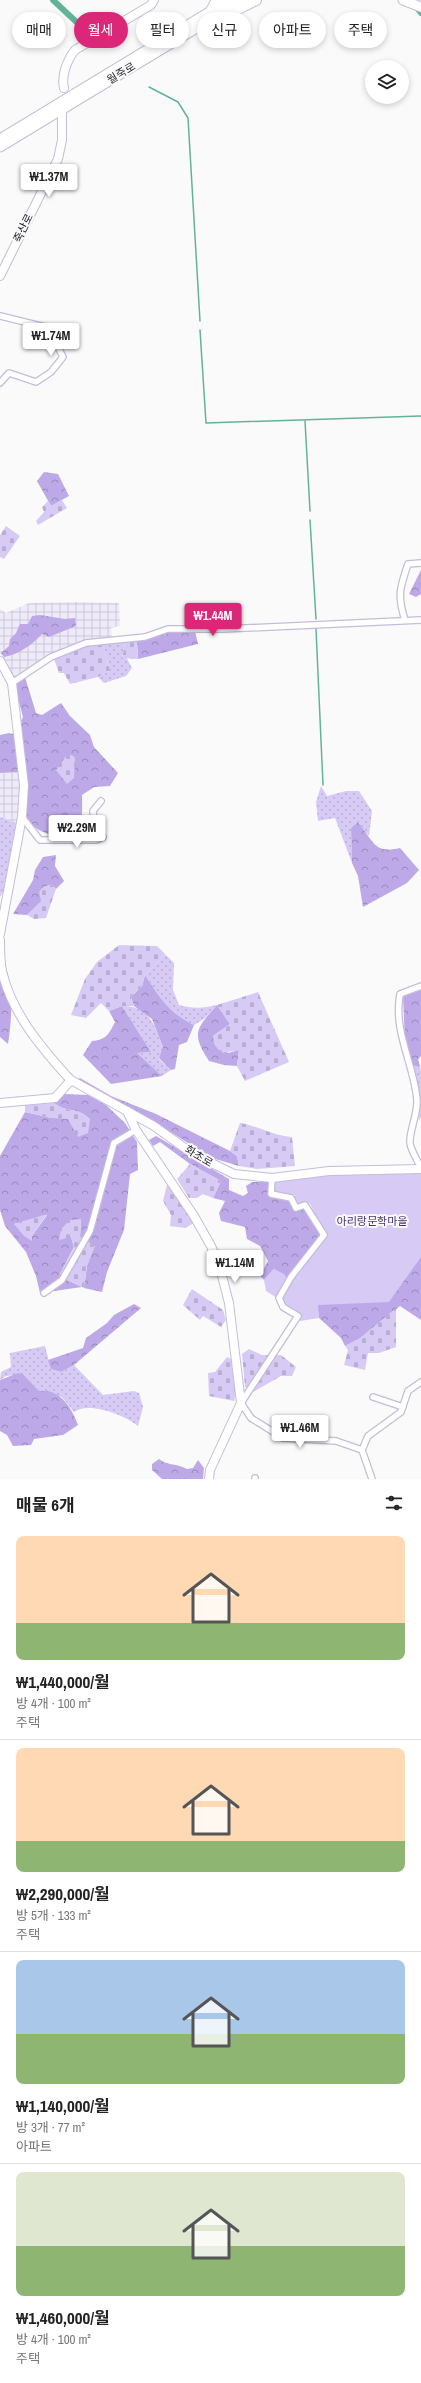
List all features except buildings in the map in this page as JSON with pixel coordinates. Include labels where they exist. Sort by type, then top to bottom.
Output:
[{"type":"highway","points":[[211,11],[217,0]]},
{"type":"highway","points":[[228,5],[236,10],[256,0]]},
{"type":"main road","name":"월죽로","points":[[0,138],[211,11],[243,0]]},
{"type":"main road","points":[[403,0],[421,7]]},
{"type":"main road","name":"월죽로","points":[[0,147],[228,5]]},
{"type":"street","points":[[64,88],[62,82],[69,58],[75,50],[151,5],[154,0]]},
{"type":"street","name":"죽산로","points":[[0,276],[58,159],[62,140],[62,111]]},
{"type":"street","points":[[0,316],[45,327],[56,343],[63,357],[51,372],[36,382],[9,374],[0,383]]},
{"type":"street","points":[[405,620],[399,596],[400,586],[408,564],[421,563]]},
{"type":"street","points":[[12,683],[51,657],[86,642],[145,637],[168,629],[224,629],[421,620]]},
{"type":"street","points":[[0,661],[12,683],[23,767],[22,817],[0,934]]},
{"type":"street","points":[[22,817],[40,840],[96,840],[103,836],[94,823],[93,810],[101,801]]},
{"type":"street","points":[[0,940],[1,970],[13,1001],[33,1034],[71,1080],[55,1098],[0,1103]]},
{"type":"street","points":[[421,986],[400,994],[399,1002],[404,1048],[417,1101],[410,1143],[421,1168]]},
{"type":"street","name":"화초로","points":[[71,1080],[154,1126],[194,1154],[222,1169],[248,1177],[272,1178],[329,1171],[421,1168]]},
{"type":"street","points":[[127,1111],[136,1130],[194,1216],[211,1246],[220,1268],[229,1303],[241,1403],[251,1418],[283,1438],[336,1441],[362,1450]]},
{"type":"street","points":[[44,1293],[62,1280],[90,1231],[114,1143],[136,1130]]},
{"type":"street","points":[[209,1479],[210,1470],[241,1403],[298,1316],[283,1306],[279,1298],[291,1277],[324,1235],[305,1205],[296,1208],[291,1198],[271,1194],[272,1178]]},
{"type":"street","points":[[372,1479],[362,1450],[368,1436],[401,1412],[408,1391],[421,1382]]},
{"type":"street","points":[[373,1397],[403,1407]]},
{"type":"shaded area","points":[[29,603],[119,603],[120,626],[111,628],[112,638],[87,640],[15,679],[0,654],[0,609],[6,613]]},
{"type":"shaded area","points":[[20,772],[20,806],[16,823],[0,817],[0,773]]},
{"type":"green space","points":[[44,472],[58,474],[69,496],[51,506],[37,481]]},
{"type":"green space","points":[[62,500],[67,508],[38,525],[36,521],[44,512],[42,507],[48,501],[51,506]]},
{"type":"green space","points":[[6,526],[20,536],[4,559],[0,557],[0,535]]},
{"type":"green space","points":[[421,570],[421,594],[416,597],[409,594]]},
{"type":"green space","points":[[40,615],[65,619],[75,618],[76,626],[49,637],[42,634],[25,648],[15,654],[4,657],[1,653],[9,646],[10,639],[16,633],[20,624],[28,624],[32,616]]},
{"type":"green space","points":[[167,631],[195,631],[198,644],[138,659],[137,641]]},
{"type":"green space","points":[[137,641],[138,659],[122,658],[125,643]]},
{"type":"green space","points":[[102,643],[125,643],[122,658],[126,657],[132,668],[126,676],[104,683],[98,677],[110,670]]},
{"type":"green space","points":[[102,643],[110,670],[98,677],[70,684],[64,673],[59,673],[54,659],[83,646]]},
{"type":"green space","points":[[25,677],[36,713],[42,715],[61,703],[70,716],[90,735],[94,747],[118,773],[110,786],[94,787],[82,795],[82,814],[80,822],[75,830],[69,834],[47,834],[28,821],[24,813],[22,791],[28,789],[21,721],[23,717],[14,684]]},
{"type":"green space","points":[[9,733],[17,735],[20,772],[0,773],[0,735]]},
{"type":"green space","points":[[72,755],[75,758],[74,778],[67,784],[56,770],[66,756]]},
{"type":"green space","points":[[321,786],[327,796],[346,791],[359,791],[372,811],[369,836],[358,822],[351,828],[352,863],[335,818],[318,821],[316,802]]},
{"type":"green space","points":[[0,817],[16,823],[4,891],[0,897]]},
{"type":"green space","points":[[358,822],[375,844],[384,849],[400,848],[419,870],[407,883],[363,907],[358,876],[352,863],[351,828]]},
{"type":"green space","points":[[56,855],[55,866],[64,881],[56,889],[51,884],[42,901],[27,915],[13,914],[33,880],[35,870],[43,857]]},
{"type":"green space","points":[[51,884],[56,889],[46,918],[34,919],[27,915],[41,901],[39,892],[43,887]]},
{"type":"green space","points":[[119,945],[157,946],[165,954],[145,975],[142,986],[131,997],[134,1006],[122,1006],[109,1011],[101,1003],[86,1018],[71,1015],[85,979],[97,962]]},
{"type":"green space","points":[[165,954],[174,963],[173,990],[179,1005],[198,1008],[217,1005],[205,1018],[194,1025],[171,1010],[145,975]]},
{"type":"green space","points":[[0,957],[5,965],[10,987],[11,1023],[8,1044],[0,1037]]},
{"type":"green space","points":[[145,975],[171,1010],[194,1025],[187,1042],[179,1045],[175,1069],[171,1070],[159,1058],[163,1047],[152,1019],[134,1006],[131,997],[142,986]]},
{"type":"green space","points":[[421,990],[421,1056],[418,1059],[420,1066],[413,1066],[405,1043],[403,996]]},
{"type":"green space","points":[[258,992],[289,1062],[245,1081],[237,1066],[239,1050],[221,1053],[214,1044],[213,1036],[230,1024],[217,1005]]},
{"type":"green space","points":[[217,1005],[230,1024],[213,1036],[228,1053],[239,1050],[237,1066],[224,1065],[209,1061],[200,1044],[198,1032],[200,1026]]},
{"type":"green space","points":[[122,1006],[139,1009],[150,1018],[163,1047],[159,1059],[171,1070],[162,1076],[136,1053],[151,1052]]},
{"type":"green space","points":[[122,1006],[151,1052],[137,1053],[162,1076],[111,1084],[83,1055],[92,1041],[104,1038],[111,1030],[115,1022],[109,1011]]},
{"type":"green space","points":[[413,1066],[420,1066],[421,1070],[421,1117],[419,1121],[420,1096]]},
{"type":"green space","points":[[80,1078],[111,1096],[156,1114],[230,1151],[237,1156],[239,1166],[212,1158],[137,1111],[77,1080]]},
{"type":"green space","points":[[64,1094],[88,1095],[106,1105],[125,1123],[137,1142],[138,1170],[130,1174],[124,1230],[107,1272],[102,1292],[84,1288],[87,1266],[94,1246],[80,1237],[81,1219],[71,1237],[74,1247],[59,1276],[82,1287],[40,1293],[36,1276],[26,1252],[5,1226],[0,1210],[0,1156],[25,1112],[52,1118],[90,1119],[80,1112],[63,1108],[54,1103]],"holes":[[[47,1215],[32,1236],[14,1224]]]},
{"type":"green space","points":[[54,1103],[63,1108],[80,1112],[90,1119],[88,1133],[78,1137],[68,1119],[52,1118],[25,1112],[25,1105]]},
{"type":"green space","points":[[240,1123],[279,1135],[292,1137],[295,1166],[257,1169],[239,1166],[237,1156],[230,1151]]},
{"type":"green space","points":[[156,1136],[229,1179],[229,1190],[243,1196],[248,1193],[246,1186],[252,1182],[274,1182],[274,1192],[295,1196],[308,1203],[326,1234],[290,1283],[274,1269],[264,1280],[260,1276],[268,1261],[260,1246],[247,1239],[245,1227],[221,1221],[219,1213],[225,1201],[213,1198],[221,1181],[190,1164],[160,1142],[153,1146],[149,1140]]},
{"type":"green space","points":[[190,1164],[221,1181],[213,1198],[203,1194],[197,1198],[189,1198],[177,1179]]},
{"type":"green space","name":"아리랑문학마을","points":[[421,1171],[421,1257],[389,1302],[318,1305],[319,1318],[300,1321],[277,1301],[277,1298],[266,1291],[264,1280],[274,1269],[284,1274],[290,1283],[326,1234],[310,1204],[305,1201],[296,1205],[295,1195],[274,1192],[274,1182],[321,1173]]},
{"type":"green space","points":[[167,1185],[194,1223],[185,1228],[170,1226],[171,1215],[163,1201]]},
{"type":"green space","points":[[47,1214],[32,1236],[32,1241],[24,1236],[14,1224]]},
{"type":"green space","points":[[81,1219],[80,1237],[95,1246],[87,1266],[84,1288],[59,1276],[74,1248],[71,1237],[59,1240],[61,1229],[70,1220]]},
{"type":"green space","points":[[421,1246],[421,1320],[400,1306],[359,1339],[345,1346],[341,1338],[319,1318],[315,1288]]},
{"type":"green space","points":[[218,1249],[234,1255],[226,1275]]},
{"type":"green space","points":[[192,1289],[223,1310],[226,1320],[221,1327],[203,1316],[200,1320],[183,1305]]},
{"type":"green space","points":[[134,1304],[141,1308],[74,1365],[61,1372],[51,1369],[48,1360],[83,1348],[86,1338],[107,1323],[114,1315]]},
{"type":"green space","points":[[396,1308],[396,1347],[379,1353],[368,1353],[365,1370],[344,1365],[348,1350],[345,1346],[359,1339]]},
{"type":"green space","points":[[45,1346],[51,1369],[61,1372],[74,1365],[103,1395],[134,1391],[139,1393],[143,1407],[138,1426],[116,1414],[97,1409],[80,1409],[74,1412],[62,1397],[39,1391],[23,1374],[6,1376],[0,1380],[1,1372],[11,1367],[10,1353]]},
{"type":"green space","points":[[249,1349],[262,1355],[281,1355],[296,1367],[292,1376],[281,1376],[253,1392],[245,1387],[242,1354]]},
{"type":"green space","points":[[227,1357],[233,1360],[237,1390],[234,1401],[209,1396],[208,1373],[215,1372]]},
{"type":"green space","points":[[18,1373],[23,1374],[39,1391],[53,1393],[64,1400],[69,1406],[78,1425],[63,1435],[34,1439],[31,1445],[13,1446],[7,1435],[0,1431],[0,1380]]},
{"type":"green space","points":[[159,1459],[166,1463],[187,1469],[193,1468],[198,1460],[204,1468],[203,1479],[162,1479],[152,1470],[152,1464]]},
{"type":"waterway","points":[[53,0],[74,20]]},
{"type":"waterway","points":[[415,5],[421,13]]},
{"type":"waterway","points":[[149,87],[178,102],[188,118],[200,321]]},
{"type":"waterway","points":[[200,330],[206,423],[421,416]]},
{"type":"waterway","points":[[305,421],[310,511]]},
{"type":"waterway","points":[[310,520],[316,619]]},
{"type":"waterway","points":[[316,629],[323,785]]}]
